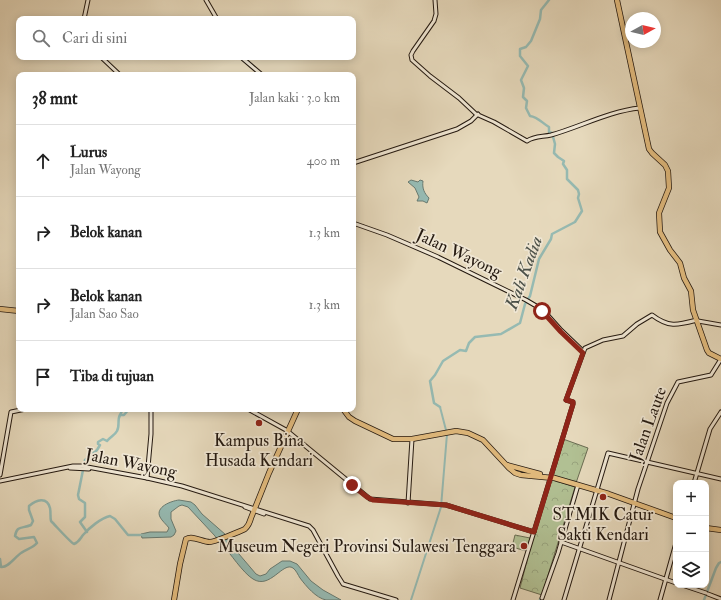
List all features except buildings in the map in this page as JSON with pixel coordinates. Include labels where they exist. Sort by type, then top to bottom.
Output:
[{"type":"highway","points":[[617,0],[649,149],[652,154],[665,165],[668,171],[669,188],[659,213],[660,232],[670,250],[681,265],[684,277],[691,291],[692,305],[707,350],[709,353],[721,359]]},
{"type":"highway","points":[[0,309],[16,310]]},
{"type":"highway","points":[[175,600],[180,564],[186,539],[191,537],[216,542],[248,528],[298,412]]},
{"type":"highway","points":[[345,412],[355,421],[388,437],[397,439],[412,439],[462,432],[480,438],[515,473],[552,478],[578,485],[673,517]]},
{"type":"highway","points":[[709,528],[721,530]]},
{"type":"street","points":[[85,16],[88,0]]},
{"type":"street","points":[[206,0],[215,16]]},
{"type":"street","points":[[435,0],[437,14],[435,22],[420,41],[413,54],[413,60],[478,114],[527,141],[535,137],[552,135],[624,110],[640,108]]},
{"type":"street","points":[[104,60],[117,72]]},
{"type":"street","points":[[244,60],[258,72]]},
{"type":"street","points":[[356,161],[460,128],[471,121],[478,114]]},
{"type":"street","name":"Jalan Wayong","points":[[356,225],[387,235],[437,257],[543,310],[583,352]]},
{"type":"street","points":[[513,600],[552,478],[573,404],[573,402],[566,400],[586,347],[602,340],[624,336],[636,325],[652,315],[662,322],[672,325],[697,321],[721,325]]},
{"type":"street","name":"Jalan Laute","points":[[609,600],[634,503],[667,403],[676,384],[680,381],[711,375],[721,359]]},
{"type":"street","points":[[11,411],[16,410]]},
{"type":"street","points":[[11,411],[16,410]]},
{"type":"street","points":[[0,475],[11,411]]},
{"type":"street","points":[[146,477],[152,434],[150,412]]},
{"type":"street","points":[[252,412],[288,432],[367,497],[373,500],[439,505],[534,532]]},
{"type":"street","points":[[695,480],[710,429],[721,412]]},
{"type":"street","points":[[408,503],[412,439]]},
{"type":"street","points":[[565,600],[609,453],[721,479]]},
{"type":"street","name":"Jalan Wayong","points":[[0,481],[73,466],[83,467],[146,477],[197,490],[256,510]]},
{"type":"street","name":"Jalan Wayong","points":[[125,474],[189,490],[256,510]]},
{"type":"street","points":[[542,598],[578,485]]},
{"type":"street","points":[[256,510],[305,526],[310,530],[342,584],[391,600]]},
{"type":"street","points":[[561,542],[673,582]]},
{"type":"street","points":[[660,600],[674,552]]},
{"type":"street","points":[[329,561],[343,584],[396,600]]},
{"type":"street","points":[[690,588],[721,599]]},
{"type":"green space","points":[[563,439],[588,448],[576,483],[552,476]]},
{"type":"green space","points":[[553,480],[575,487],[542,595],[520,588],[534,533],[550,481]]},
{"type":"green space","points":[[515,535],[530,538],[526,551],[512,547]]},
{"type":"water","points":[[411,180],[418,182],[420,180],[423,181],[424,190],[429,198],[427,203],[417,201],[419,197],[415,188],[408,182]]},
{"type":"water","points":[[179,500],[191,502],[195,505],[202,514],[226,535],[233,547],[256,574],[260,576],[266,574],[270,569],[282,561],[290,561],[297,564],[311,581],[341,600],[322,599],[305,585],[293,568],[289,567],[265,581],[253,579],[241,568],[222,544],[219,543],[215,536],[188,507],[182,505],[171,512],[171,519],[176,531],[174,535],[171,537],[142,538],[141,534],[150,532],[167,532],[169,528],[160,517],[160,510],[168,503]]},
{"type":"waterway","name":"Kali Kadia","points":[[440,407],[434,403],[430,381],[443,361],[460,350],[466,351],[469,343],[475,337],[501,334],[520,323],[525,304],[530,296],[539,259],[551,239],[552,234],[575,222],[582,211],[578,198],[578,190],[567,179],[567,170],[563,164],[564,161],[554,153],[555,144],[552,133],[549,132],[549,127],[538,119],[530,116],[526,108],[527,101],[523,97],[524,88],[521,80],[528,66],[520,56],[520,49],[526,47],[531,41],[540,19],[541,10],[549,0]]},
{"type":"waterway","points":[[411,600],[441,507],[447,434],[440,407]]},
{"type":"waterway","points":[[87,532],[80,522],[85,517],[85,503],[79,499],[78,495],[85,460],[97,450],[100,445],[98,442],[103,439],[107,441],[116,432],[118,429],[120,415],[124,415],[126,412]]},
{"type":"waterway","points":[[0,559],[1,567],[4,567],[21,553],[37,543],[34,537],[19,539],[15,536],[17,530],[31,525],[33,521],[29,506],[41,500],[49,504],[51,521],[74,544],[95,524],[110,516],[115,519],[128,535],[144,535]]},
{"type":"waterway","points":[[704,600],[716,568],[721,562]]},
{"type":"place","name":"Kampus Bina Husada Kendari","points":[[259,423]]},
{"type":"place","name":"STMIK Catur Sakti Kendari","points":[[603,497]]},
{"type":"place","name":"Museum Negeri Provinsi Sulawesi Tenggara","points":[[524,546]]},
{"type":"route","points":[[352,485],[373,500],[446,505],[534,532],[569,413],[573,404],[573,402],[566,400],[583,353],[542,311]]}]
